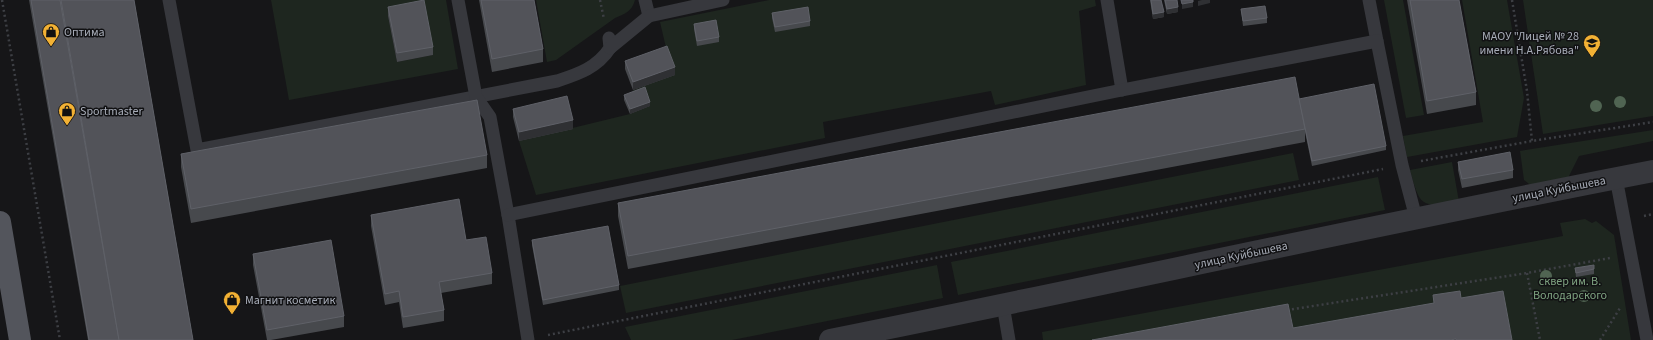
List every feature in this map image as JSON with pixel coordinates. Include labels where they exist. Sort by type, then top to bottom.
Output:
[{"type":"main road","points":[[0,222],[20,340]]},
{"type":"street","name":"улица Куйбышева","points":[[830,340],[1416,218],[1653,171]]},
{"type":"lane","points":[[169,0],[197,150],[476,98],[557,81],[590,68],[605,56],[609,43],[649,16],[723,0]]},
{"type":"lane","points":[[458,0],[476,98],[490,118],[508,216],[528,340]]},
{"type":"lane","points":[[646,0],[649,16]]},
{"type":"lane","points":[[1107,0],[1122,90]]},
{"type":"lane","points":[[1369,0],[1402,165],[1416,218]]},
{"type":"lane","points":[[508,216],[1122,90],[1377,41]]},
{"type":"lane","points":[[1616,178],[1647,340]]},
{"type":"lane","points":[[1003,305],[1009,340]]},
{"type":"path","points":[[2,0],[60,340]]},
{"type":"path","points":[[1512,0],[1527,91],[1532,141]]},
{"type":"path","points":[[528,340],[1402,165],[1532,141],[1653,122]]},
{"type":"path","points":[[1282,311],[1527,273],[1630,254]]},
{"type":"path","points":[[1527,273],[1540,340]]},
{"type":"path","points":[[1600,340],[1636,283]]},
{"type":"green space","points":[[271,0],[446,0],[458,69],[289,100]],"holes":[[[388,16],[433,55],[397,62]]]},
{"type":"green space","points":[[536,0],[635,0],[628,12],[615,18],[556,60],[547,62]]},
{"type":"green space","points":[[769,0],[1095,0],[1096,6],[1079,11],[1086,85],[995,105],[991,91],[823,122],[825,138],[536,195],[519,141],[630,114],[650,106],[635,96],[633,90],[674,75],[660,22]]},
{"type":"green space","points":[[1384,0],[1403,0],[1424,115],[1406,118]]},
{"type":"green space","points":[[1462,0],[1507,0],[1524,98],[1517,137],[1407,157],[1403,136],[1483,122]]},
{"type":"green space","name":"МАОУ \"Лицей № 28 имени Н.А.Рябова\"","points":[[1523,0],[1653,0],[1653,116],[1543,134]]},
{"type":"green space","points":[[1653,130],[1653,141],[1579,156],[1567,180],[1533,187],[1524,180],[1520,151]]},
{"type":"green space","points":[[1293,153],[1299,180],[626,313],[620,286]]},
{"type":"green space","points":[[1452,162],[1459,202],[1437,205],[1424,202],[1420,198],[1410,170]]},
{"type":"green space","points":[[1378,177],[1385,210],[958,295],[951,262]]},
{"type":"green space","name":"cквер им. В. Володарского","points":[[1585,219],[1592,223],[1596,221],[1614,235],[1631,340],[1512,340],[1504,300],[1295,339],[1291,315],[1156,340],[1043,340],[1042,332],[1563,236],[1560,223]]},
{"type":"green space","points":[[937,265],[943,298],[732,340],[631,340],[625,327]]},
{"type":"building","points":[[31,0],[60,0],[119,340],[89,340]]},
{"type":"building","points":[[61,0],[134,0],[193,340],[119,340]]},
{"type":"building","points":[[424,0],[433,47],[397,53],[388,7]]},
{"type":"building","points":[[481,0],[534,0],[543,49],[492,59]]},
{"type":"building","points":[[1151,0],[1161,0],[1164,12],[1153,14]]},
{"type":"building","points":[[1165,0],[1177,0],[1178,7],[1167,9]]},
{"type":"building","points":[[1181,0],[1193,0],[1193,2],[1182,4]]},
{"type":"building","points":[[1410,0],[1459,0],[1476,92],[1427,101]]},
{"type":"building","points":[[1265,6],[1267,18],[1243,21],[1241,9]]},
{"type":"building","points":[[808,7],[810,21],[775,27],[772,13]]},
{"type":"building","points":[[716,20],[719,37],[697,41],[694,24]]},
{"type":"building","points":[[667,46],[675,67],[633,82],[625,61]]},
{"type":"building","points":[[1295,77],[1305,129],[628,256],[618,203]]},
{"type":"building","points":[[1374,84],[1386,146],[1312,161],[1299,99]]},
{"type":"building","points":[[645,87],[650,102],[630,109],[624,95]]},
{"type":"building","points":[[567,96],[573,120],[519,132],[513,109]]},
{"type":"building","points":[[477,100],[487,155],[191,209],[181,154]]},
{"type":"building","points":[[1510,152],[1513,170],[1462,179],[1458,162]]},
{"type":"building","points":[[459,199],[466,240],[486,237],[492,273],[439,282],[444,310],[403,317],[399,291],[385,294],[371,215]]},
{"type":"building","points":[[608,226],[619,285],[543,300],[532,240]]},
{"type":"building","points":[[331,240],[344,316],[267,330],[253,254]]},
{"type":"building","points":[[1594,265],[1594,269],[1576,273],[1575,268]]},
{"type":"building","points":[[1460,291],[1461,298],[1503,291],[1512,340],[1092,340],[1288,304],[1293,328],[1434,303],[1433,295]]},
{"type":"place","name":"Оптима","points":[[51,47]]},
{"type":"place","name":"МАОУ \"Лицей № 28 имени Н.А.Рябова\"","points":[[1592,58]]},
{"type":"place","name":"Sportmaster","points":[[67,126]]},
{"type":"place","name":"Магнит косметик","points":[[232,315]]}]
